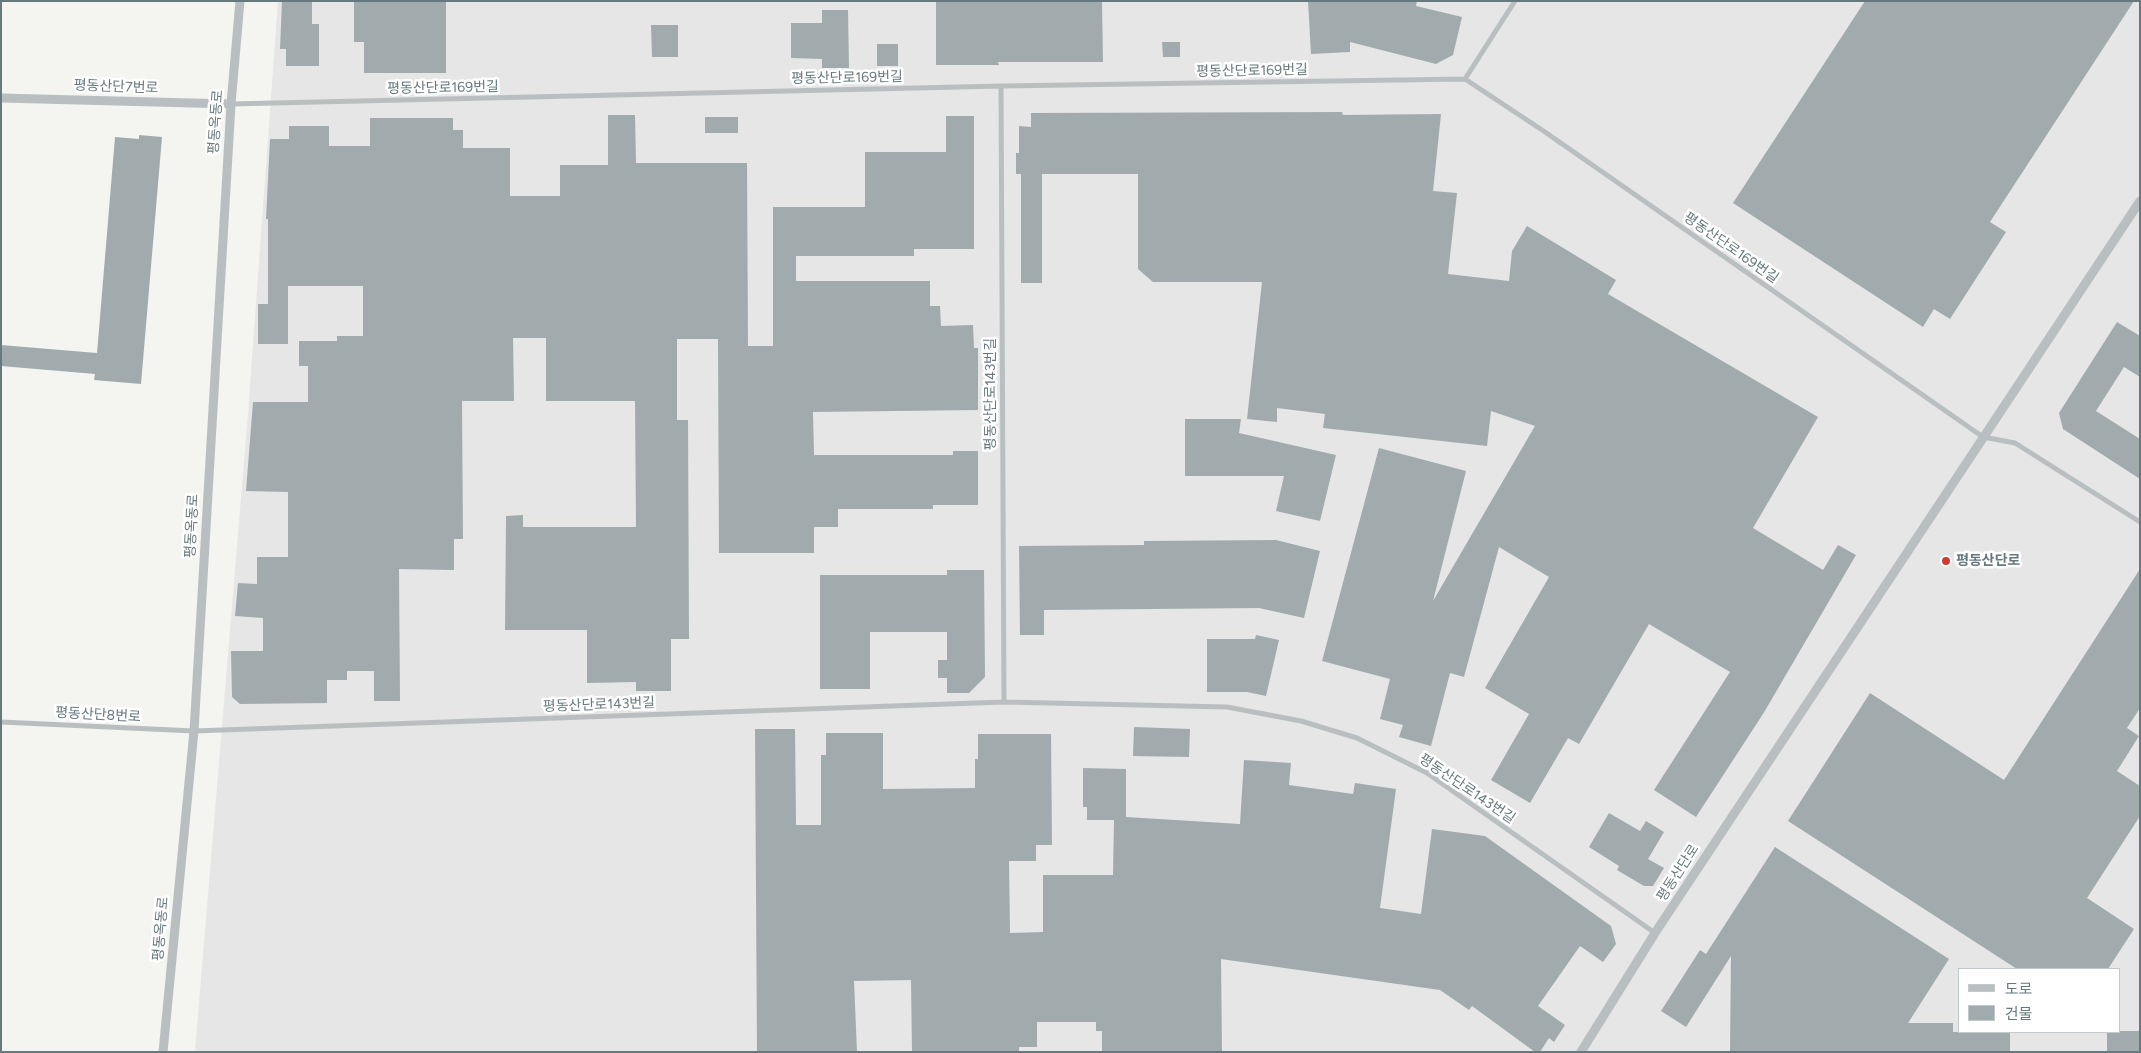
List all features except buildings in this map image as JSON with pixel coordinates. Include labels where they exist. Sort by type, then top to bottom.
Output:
[{"type":"street","name":"평동옥동로","points":[[163,1052],[194,731],[231,104],[240,1]]},
{"type":"street","points":[[1465,79],[1515,1]]},
{"type":"street","name":"평동산단로169번길","points":[[231,104],[1000,86],[1465,79],[1545,132],[1982,437]]},
{"type":"street","name":"평동산단로143번길","points":[[1000,86],[1004,702]]},
{"type":"street","name":"평동산단7번로","points":[[1,98],[231,104]]},
{"type":"street","name":"평동산단로","points":[[1582,1052],[1655,933],[2140,201]]},
{"type":"street","points":[[1982,437],[2015,443],[2140,522]]},
{"type":"street","name":"평동산단로143번길","points":[[194,731],[1004,702],[1227,707],[1301,721],[1357,738],[1427,773],[1655,933]]},
{"type":"street","name":"평동산단8번로","points":[[1,722],[194,731]]},
{"type":"shaded area","points":[[278,1],[2140,1],[2140,1052],[195,1052],[248,414]]},
{"type":"place","name":"평동산단로","points":[[1946,561]]}]
